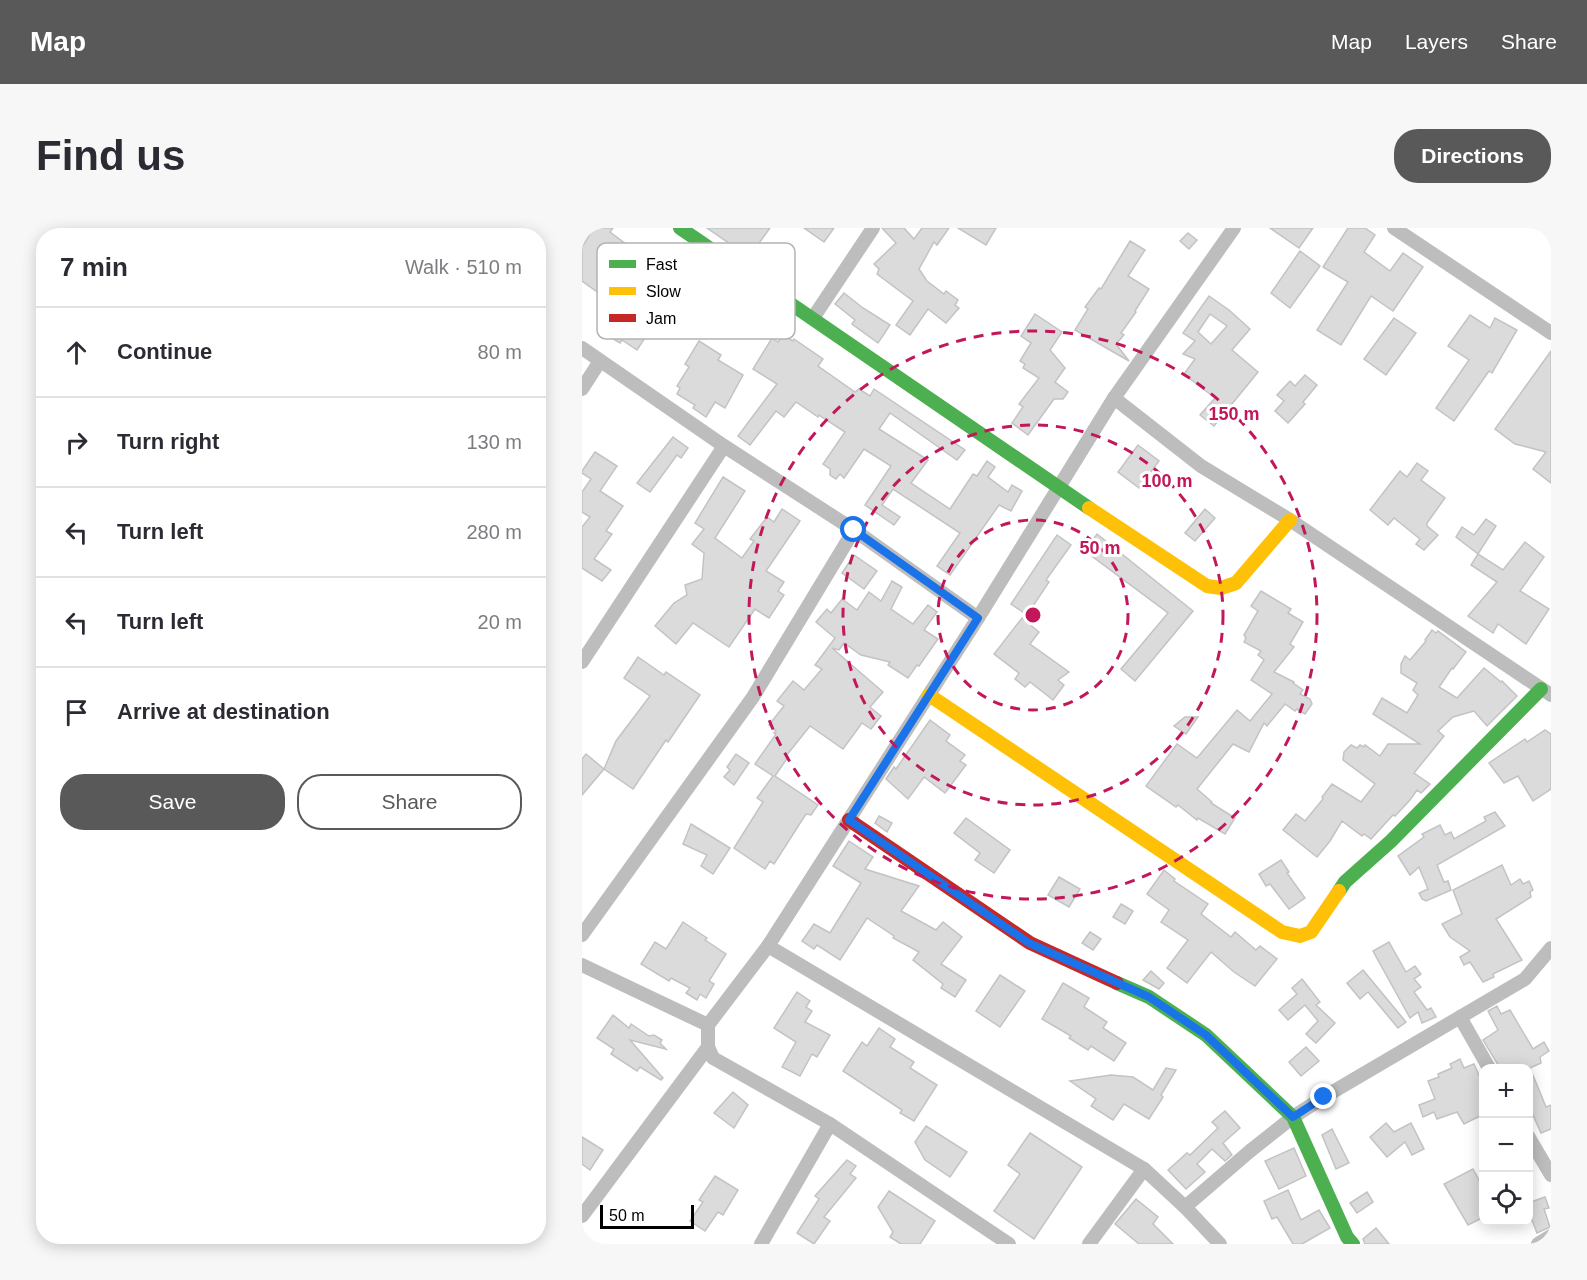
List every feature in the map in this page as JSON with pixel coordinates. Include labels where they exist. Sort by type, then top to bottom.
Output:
[{"type":"street","points":[[813,318],[873,228]]},
{"type":"street","points":[[1009,1244],[830,1124],[713,1058],[708,1047],[708,1025],[768,946],[978,618],[1114,398],[1234,228]]},
{"type":"street","points":[[1394,228],[1551,333]]},
{"type":"street","points":[[684,229],[704,243]]},
{"type":"street","points":[[795,306],[1058,487],[1207,586],[1221,588],[1236,583],[1290,520]]},
{"type":"street","points":[[582,348],[724,446],[854,530],[978,618]]},
{"type":"street","points":[[582,389],[600,362]]},
{"type":"street","points":[[928,695],[1282,932],[1300,936],[1311,932],[1345,882],[1391,841],[1546,692],[1290,520],[1201,466],[1114,398]]},
{"type":"street","points":[[582,662],[724,446]]},
{"type":"street","points":[[582,935],[753,697],[854,530]]},
{"type":"street","points":[[849,820],[1029,943],[1149,997],[1206,1035],[1293,1117],[1347,1237],[1353,1244]]},
{"type":"street","points":[[768,946],[1144,1169],[1220,1244]]},
{"type":"street","points":[[1185,1207],[1293,1117],[1525,979],[1551,948]]},
{"type":"street","points":[[582,965],[708,1025]]},
{"type":"street","points":[[1460,1017],[1488,1064]]},
{"type":"street","points":[[582,1216],[708,1047]]},
{"type":"street","points":[[761,1244],[830,1124]]},
{"type":"street","points":[[1533,1144],[1551,1175]]},
{"type":"street","points":[[1089,1244],[1144,1169]]},
{"type":"street","points":[[1538,1244],[1551,1236]]},
{"type":"building","points":[[582,228],[613,228],[610,232],[625,243],[597,243],[597,292],[582,281],[582,247],[590,234]]},
{"type":"building","points":[[707,228],[770,228],[759,243],[729,243]]},
{"type":"building","points":[[804,228],[834,228],[824,242]]},
{"type":"building","points":[[882,228],[904,228],[914,239],[922,228],[949,228],[937,245],[934,242],[919,269],[927,281],[944,294],[946,291],[958,300],[955,305],[959,308],[946,323],[928,309],[910,335],[896,325],[913,301],[877,274],[879,269],[874,264],[896,243]]},
{"type":"building","points":[[958,228],[996,228],[986,245]]},
{"type":"building","points":[[1270,228],[1313,228],[1299,248]]},
{"type":"building","points":[[1348,228],[1365,228],[1375,235],[1364,252],[1390,271],[1403,253],[1423,267],[1393,311],[1371,296],[1341,345],[1317,330],[1348,282],[1323,267]]},
{"type":"building","points":[[1188,233],[1197,240],[1189,249],[1180,241]]},
{"type":"building","points":[[1130,241],[1145,250],[1128,276],[1149,289],[1121,333],[1124,335],[1116,344],[1129,361],[1075,330],[1088,309],[1085,307],[1099,288],[1101,289]]},
{"type":"building","points":[[1300,251],[1320,266],[1290,308],[1271,293]]},
{"type":"building","points":[[844,293],[890,325],[878,343],[852,324],[855,320],[835,304]]},
{"type":"building","points":[[1209,296],[1250,329],[1232,350],[1258,372],[1214,426],[1200,415],[1215,398],[1184,374],[1195,359],[1183,354],[1195,341],[1183,333]],"holes":[[[1210,314],[1227,326],[1211,344],[1198,332]]]},
{"type":"building","points":[[1035,314],[1062,332],[1050,350],[1065,368],[1055,382],[1068,392],[1063,399],[1054,399],[1028,435],[1012,423],[1023,407],[1019,404],[1039,378],[1023,368],[1025,364],[1020,361],[1031,343],[1021,336]]},
{"type":"building","points":[[1470,315],[1490,328],[1495,318],[1517,330],[1492,373],[1489,371],[1454,421],[1436,408],[1469,360],[1448,346]]},
{"type":"building","points":[[1394,318],[1416,333],[1386,375],[1364,359]]},
{"type":"building","points":[[613,339],[644,339],[637,350],[622,340],[620,343]]},
{"type":"building","points":[[771,339],[778,342],[780,339],[793,341],[794,339],[823,359],[818,366],[855,392],[859,389],[870,396],[874,389],[965,450],[957,460],[890,413],[879,429],[928,460],[911,483],[950,509],[973,474],[977,476],[987,461],[995,467],[988,477],[1008,492],[1012,485],[1022,491],[1011,511],[999,505],[950,575],[937,566],[960,533],[893,489],[882,505],[900,517],[894,525],[865,505],[891,466],[864,449],[844,478],[840,474],[836,479],[830,475],[830,469],[823,464],[845,432],[796,402],[784,417],[776,411],[750,445],[738,436],[777,384],[753,369]]},
{"type":"building","points":[[699,341],[721,355],[718,360],[743,375],[725,408],[715,402],[706,417],[693,408],[695,405],[677,394],[680,388],[677,386],[689,367],[685,364]]},
{"type":"building","points":[[1551,351],[1551,483],[1533,469],[1546,452],[1515,444],[1495,429]]},
{"type":"building","points":[[1305,375],[1317,385],[1303,402],[1305,404],[1288,423],[1275,411],[1284,401],[1277,395],[1290,381],[1295,386]]},
{"type":"building","points":[[673,437],[688,448],[681,458],[677,455],[650,492],[637,483]]},
{"type":"building","points":[[1138,445],[1159,461],[1139,488],[1118,472]]},
{"type":"building","points":[[595,452],[617,466],[600,491],[623,506],[606,531],[612,534],[594,559],[611,570],[602,581],[582,568],[582,527],[590,517],[582,512],[582,492],[591,479],[582,471]]},
{"type":"building","points":[[1417,463],[1428,471],[1421,480],[1445,498],[1427,523],[1427,526],[1438,535],[1424,550],[1416,544],[1420,539],[1394,518],[1388,525],[1370,510],[1400,471],[1407,477]]},
{"type":"building","points":[[723,477],[745,491],[715,538],[742,558],[754,541],[750,539],[767,517],[774,522],[782,509],[800,521],[766,571],[784,582],[778,591],[784,595],[769,618],[755,609],[729,647],[693,623],[676,644],[655,626],[674,603],[687,595],[685,585],[702,579],[704,553],[692,544],[704,529],[695,523]]},
{"type":"building","points":[[1205,509],[1215,518],[1195,541],[1185,533]]},
{"type":"building","points":[[1486,519],[1496,526],[1478,554],[1456,537],[1462,527],[1474,535]]},
{"type":"building","points":[[1097,534],[1193,611],[1135,681],[1121,669],[1168,613],[1085,551]]},
{"type":"building","points":[[1057,535],[1071,545],[1046,580],[1049,582],[1027,615],[1011,604]]},
{"type":"building","points":[[1525,542],[1544,557],[1520,591],[1549,609],[1526,644],[1498,624],[1493,633],[1468,616],[1497,582],[1471,565],[1478,554],[1503,570]]},
{"type":"building","points":[[854,555],[877,571],[864,589],[842,573]]},
{"type":"building","points":[[892,581],[902,587],[891,609],[913,624],[928,605],[937,612],[924,630],[938,639],[908,678],[888,665],[890,662],[861,655],[844,643],[839,650],[832,648],[883,692],[870,707],[881,716],[871,729],[862,723],[843,749],[810,726],[786,756],[788,757],[775,776],[818,805],[811,815],[806,814],[774,864],[770,861],[765,869],[734,848],[763,802],[757,798],[773,776],[755,764],[776,734],[774,733],[776,731],[769,725],[784,706],[777,701],[793,681],[804,690],[822,669],[815,665],[835,638],[816,622],[827,609],[831,613],[842,599],[857,610],[869,592],[881,601]]},
{"type":"building","points":[[1261,591],[1291,609],[1288,613],[1303,622],[1290,644],[1294,647],[1274,672],[1294,682],[1303,690],[1300,694],[1310,699],[1312,704],[1305,714],[1285,704],[1267,726],[1264,723],[1249,752],[1233,744],[1197,789],[1211,803],[1235,818],[1225,834],[1198,818],[1197,820],[1178,805],[1176,807],[1146,786],[1177,744],[1197,758],[1237,710],[1250,721],[1272,694],[1251,680],[1264,660],[1258,655],[1261,651],[1244,642],[1246,638],[1244,635],[1258,611],[1251,606]]},
{"type":"building","points":[[1022,618],[1039,632],[1030,644],[1069,672],[1058,680],[1064,685],[1053,700],[1030,682],[1025,687],[1015,679],[1019,673],[994,654]]},
{"type":"building","points":[[1432,630],[1436,633],[1438,631],[1466,652],[1439,687],[1457,698],[1484,668],[1517,696],[1487,726],[1474,711],[1453,717],[1438,731],[1444,736],[1414,773],[1430,784],[1421,793],[1417,790],[1371,839],[1364,834],[1362,836],[1342,821],[1317,857],[1283,830],[1296,814],[1305,821],[1332,784],[1361,802],[1375,784],[1343,760],[1344,752],[1351,745],[1357,748],[1365,745],[1380,756],[1388,744],[1420,744],[1373,714],[1382,698],[1407,713],[1418,695],[1413,690],[1417,683],[1401,673],[1401,664],[1405,656],[1410,660]]},
{"type":"building","points":[[638,657],[664,675],[666,672],[700,695],[633,789],[604,769],[616,741],[650,696],[624,678]]},
{"type":"building","points":[[1185,717],[1198,717],[1186,734],[1174,726]]},
{"type":"building","points":[[930,720],[950,735],[946,741],[965,755],[960,761],[966,765],[945,793],[924,777],[908,799],[886,779],[894,767],[896,769]]},
{"type":"building","points":[[1545,730],[1551,734],[1551,789],[1533,801],[1518,776],[1504,783],[1489,763],[1525,739],[1527,742]]},
{"type":"building","points":[[586,754],[604,769],[582,795],[582,759]]},
{"type":"building","points":[[736,754],[749,763],[734,785],[724,777],[730,770],[727,767]]},
{"type":"building","points":[[1495,812],[1505,826],[1437,865],[1444,882],[1448,881],[1451,890],[1426,901],[1422,899],[1419,893],[1428,889],[1419,867],[1410,875],[1398,856],[1424,837],[1422,834],[1440,825],[1445,835],[1451,832],[1454,839],[1486,821],[1484,817]]},
{"type":"building","points":[[879,816],[892,823],[887,832],[875,823]]},
{"type":"building","points":[[966,818],[1010,850],[994,873],[975,860],[980,853],[954,833]]},
{"type":"building","points":[[691,824],[730,848],[713,874],[701,866],[707,855],[683,844]]},
{"type":"building","points":[[849,841],[873,857],[865,869],[919,886],[901,911],[936,930],[943,922],[962,937],[941,964],[966,980],[955,997],[941,988],[943,984],[913,960],[919,952],[893,938],[894,936],[867,918],[840,960],[817,945],[814,949],[802,941],[814,924],[830,933],[861,883],[833,866]]},
{"type":"building","points":[[1281,860],[1289,872],[1287,873],[1305,898],[1289,909],[1270,884],[1266,886],[1259,874]]},
{"type":"building","points":[[1502,865],[1511,885],[1520,879],[1523,884],[1529,881],[1533,890],[1530,892],[1531,897],[1496,919],[1522,960],[1493,974],[1494,977],[1483,982],[1470,962],[1464,965],[1460,957],[1470,951],[1450,937],[1442,924],[1462,914],[1453,890]]},
{"type":"building","points":[[1164,870],[1175,879],[1174,881],[1208,904],[1201,914],[1231,937],[1235,932],[1256,950],[1260,946],[1277,959],[1255,986],[1211,952],[1187,983],[1167,968],[1188,940],[1161,922],[1169,910],[1147,894]]},
{"type":"building","points":[[1059,877],[1080,889],[1069,907],[1048,895]]},
{"type":"building","points":[[1121,904],[1133,911],[1125,924],[1113,917]]},
{"type":"building","points":[[683,922],[726,954],[709,981],[714,984],[706,998],[700,994],[697,1000],[686,993],[690,988],[671,978],[669,981],[641,964],[655,942],[666,949]]},
{"type":"building","points":[[1090,932],[1101,939],[1093,950],[1082,943]]},
{"type":"building","points":[[1389,942],[1406,972],[1415,966],[1421,974],[1414,979],[1421,987],[1414,992],[1427,1010],[1431,1008],[1436,1017],[1422,1023],[1418,1012],[1410,1018],[1373,951]]},
{"type":"building","points":[[1363,970],[1406,1022],[1398,1028],[1368,992],[1360,999],[1347,983]]},
{"type":"building","points":[[1151,971],[1164,983],[1159,989],[1143,980]]},
{"type":"building","points":[[1000,975],[1025,991],[1000,1027],[976,1011]]},
{"type":"building","points":[[1302,979],[1320,1002],[1316,1005],[1335,1023],[1316,1043],[1306,1034],[1318,1021],[1305,1005],[1288,1020],[1279,1010],[1297,994],[1292,988]]},
{"type":"building","points":[[1063,983],[1089,998],[1084,1007],[1107,1022],[1103,1028],[1126,1043],[1114,1061],[1091,1046],[1088,1050],[1069,1038],[1071,1036],[1042,1019]]},
{"type":"building","points":[[797,992],[810,1001],[806,1007],[812,1011],[805,1022],[830,1035],[817,1057],[812,1054],[800,1076],[782,1067],[796,1042],[774,1028]]},
{"type":"building","points":[[1497,1006],[1501,1014],[1510,1010],[1533,1049],[1544,1042],[1549,1051],[1540,1057],[1541,1063],[1533,1067],[1533,1064],[1498,1064],[1483,1040],[1498,1030],[1488,1011]]},
{"type":"building","points":[[613,1015],[629,1028],[631,1024],[649,1036],[654,1035],[662,1040],[660,1043],[666,1049],[630,1040],[663,1078],[661,1080],[640,1067],[637,1071],[611,1054],[614,1049],[597,1038]]},
{"type":"building","points":[[879,1028],[895,1039],[890,1047],[914,1062],[910,1068],[937,1085],[914,1121],[900,1113],[902,1110],[843,1071],[862,1042],[867,1046]]},
{"type":"building","points":[[1306,1047],[1319,1061],[1301,1076],[1289,1062]]},
{"type":"building","points":[[1460,1059],[1464,1068],[1474,1064],[1479,1076],[1479,1116],[1464,1124],[1457,1112],[1437,1119],[1434,1112],[1423,1117],[1419,1105],[1435,1099],[1428,1081],[1452,1068],[1450,1064]]},
{"type":"building","points":[[1166,1068],[1176,1070],[1149,1119],[1124,1104],[1113,1120],[1091,1106],[1096,1099],[1070,1081],[1111,1075],[1133,1077],[1153,1090]]},
{"type":"building","points":[[1533,1075],[1546,1107],[1551,1105],[1551,1129],[1541,1133],[1533,1115]]},
{"type":"building","points":[[733,1092],[748,1105],[734,1128],[714,1113]]},
{"type":"building","points":[[1225,1111],[1240,1128],[1223,1143],[1232,1155],[1225,1161],[1212,1149],[1197,1164],[1205,1172],[1186,1189],[1168,1170],[1187,1153],[1190,1155],[1218,1128],[1212,1122]]},
{"type":"building","points":[[1386,1123],[1394,1132],[1411,1123],[1424,1149],[1412,1155],[1405,1142],[1387,1157],[1370,1137]]},
{"type":"building","points":[[926,1126],[967,1152],[950,1177],[925,1160],[915,1142]]},
{"type":"building","points":[[1332,1129],[1349,1163],[1336,1169],[1322,1135]]},
{"type":"building","points":[[1030,1133],[1082,1167],[1034,1239],[994,1211],[1020,1174],[1008,1165]]},
{"type":"building","points":[[582,1137],[603,1150],[590,1170],[582,1164]]},
{"type":"building","points":[[1294,1148],[1306,1176],[1279,1189],[1265,1161]]},
{"type":"building","points":[[847,1160],[856,1166],[850,1174],[856,1178],[824,1217],[830,1221],[814,1244],[797,1233],[819,1199],[815,1196]]},
{"type":"building","points":[[1473,1169],[1479,1180],[1479,1220],[1468,1225],[1444,1184]]},
{"type":"building","points":[[715,1176],[738,1190],[723,1215],[718,1212],[705,1231],[690,1221],[703,1202],[699,1200]]},
{"type":"building","points":[[1288,1190],[1301,1220],[1319,1210],[1330,1228],[1302,1244],[1293,1244],[1277,1217],[1272,1219],[1264,1201]]},
{"type":"building","points":[[889,1191],[935,1221],[920,1244],[901,1244],[890,1237],[893,1232],[878,1207]]},
{"type":"building","points":[[1367,1192],[1373,1202],[1357,1213],[1350,1203]]},
{"type":"building","points":[[1545,1197],[1549,1208],[1544,1209],[1550,1227],[1537,1233],[1533,1223],[1533,1201]]},
{"type":"building","points":[[1136,1199],[1158,1217],[1153,1224],[1173,1244],[1139,1244],[1115,1224]]},
{"type":"building","points":[[1376,1228],[1389,1244],[1365,1244],[1363,1239]]},
{"type":"traffic: fast","points":[[680,228],[702,243]]},
{"type":"traffic: fast","points":[[795,307],[1089,508]]},
{"type":"traffic: fast","points":[[1339,891],[1345,882],[1391,841],[1541,689]]},
{"type":"traffic: fast","points":[[1117,983],[1149,997],[1206,1035],[1293,1117],[1347,1237],[1353,1244]]},
{"type":"traffic: slow","points":[[1089,508],[1207,586],[1221,588],[1236,583],[1290,520]]},
{"type":"traffic: slow","points":[[929,695],[1282,932],[1300,936],[1311,932],[1339,891]]},
{"type":"traffic: jam","points":[[849,820],[1030,943],[1117,983]]},
{"type":"route","points":[[854,530],[978,618],[849,820],[1029,943],[1149,997],[1206,1035],[1293,1117],[1324,1097]]}]
